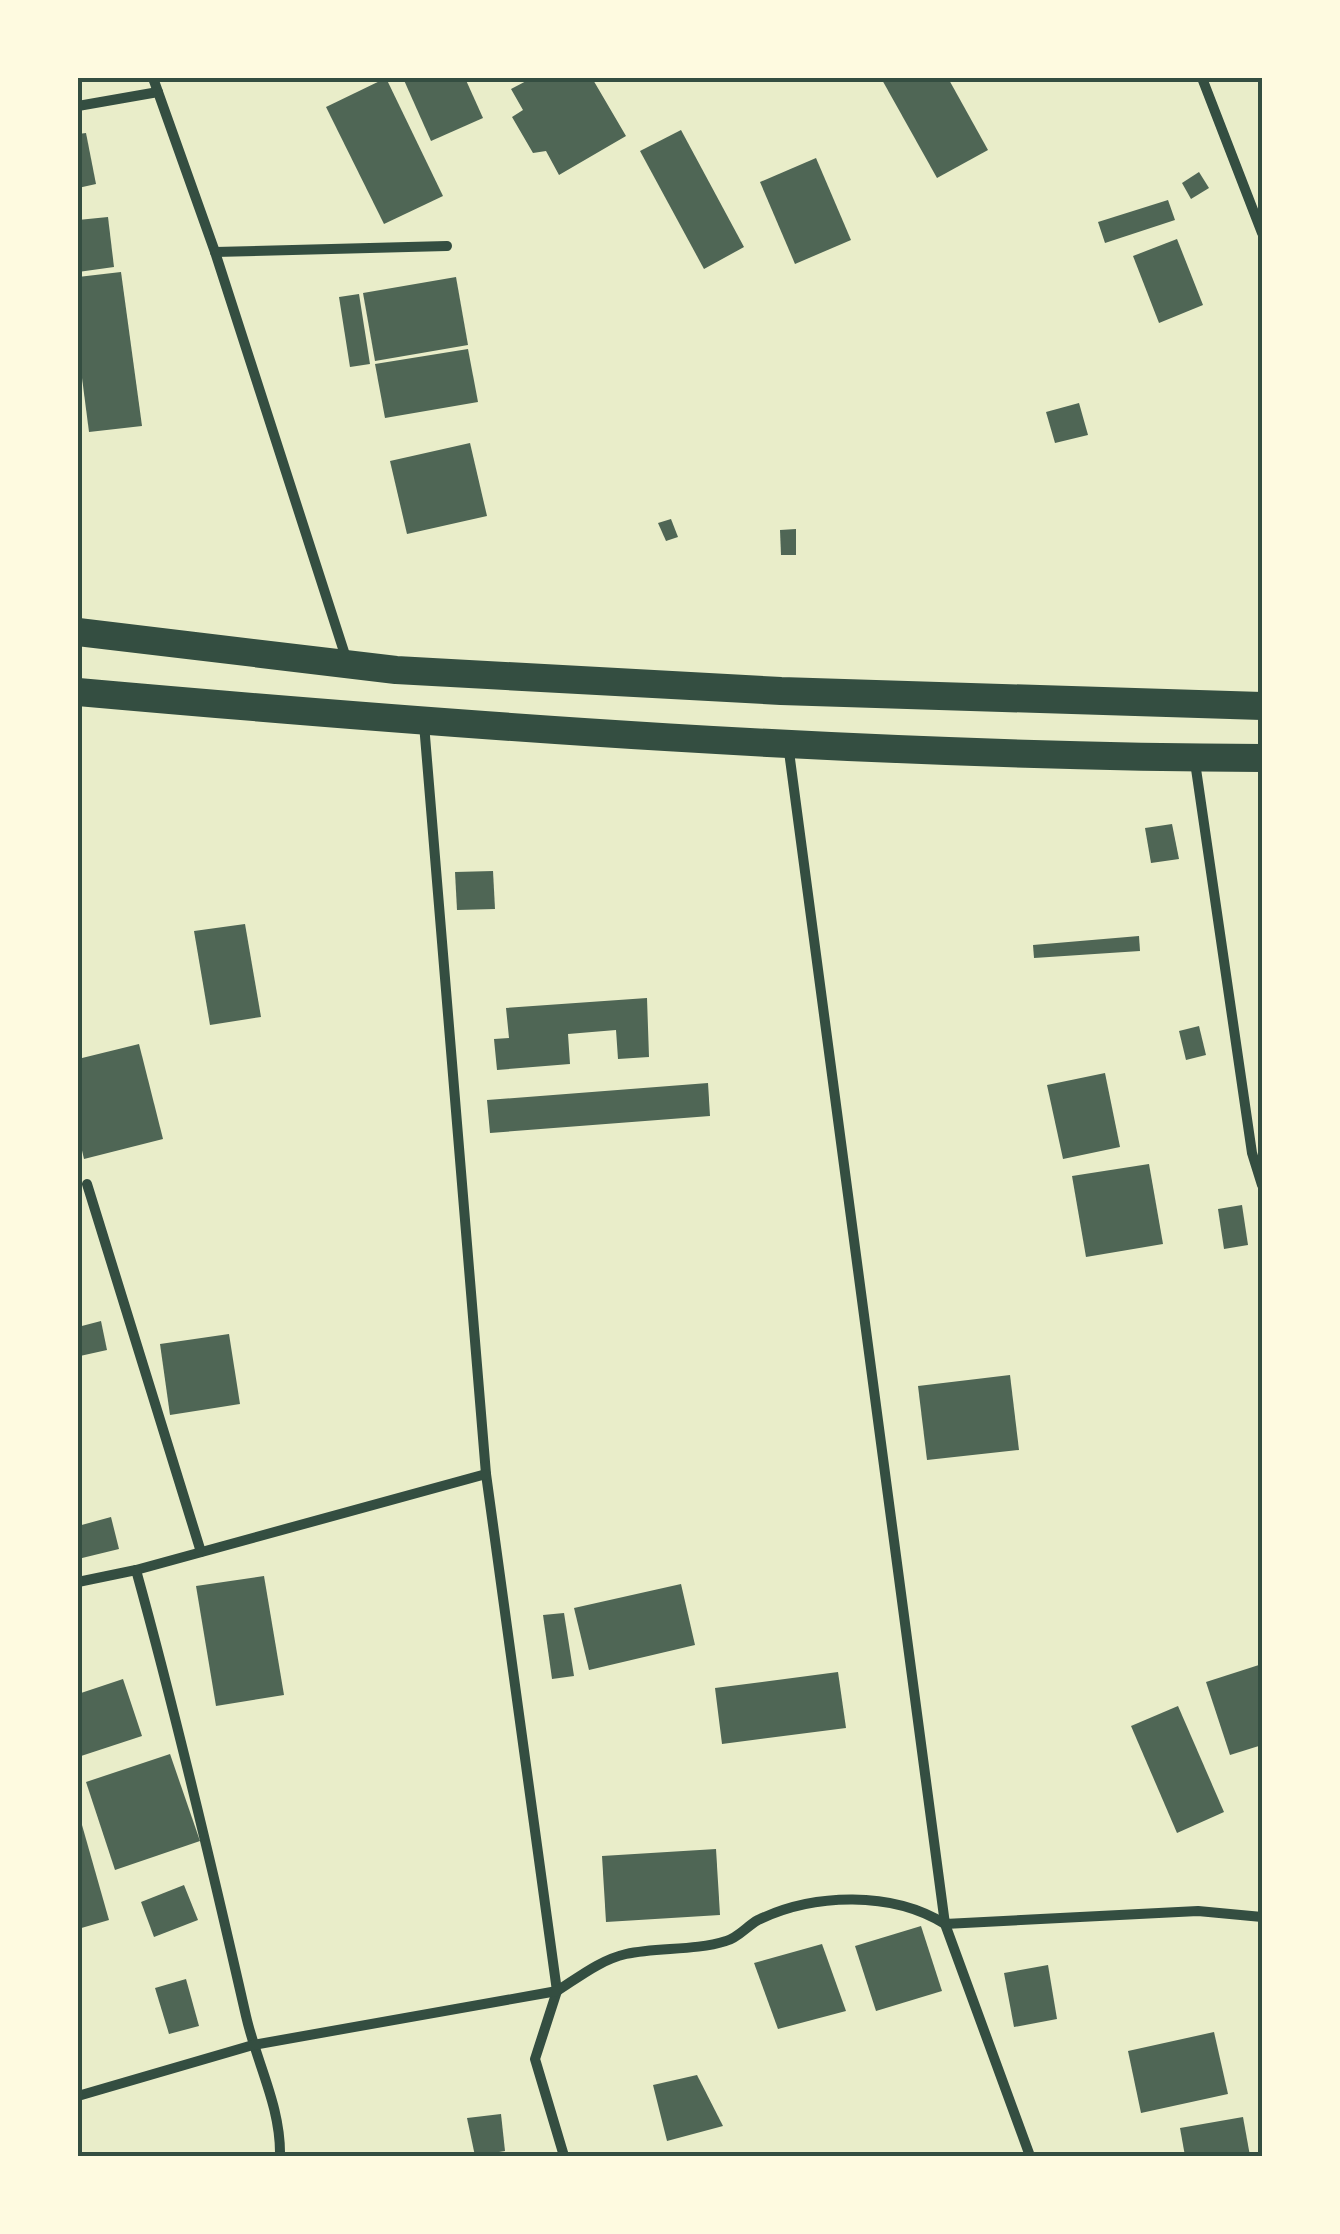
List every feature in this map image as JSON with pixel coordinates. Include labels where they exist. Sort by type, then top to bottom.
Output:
[{"type":"highway","points":[[78,632],[396,670],[782,691],[1262,706]]},
{"type":"highway","points":[[78,692],[424,723],[787,742],[1262,758]]},
{"type":"street","points":[[153,78],[215,252],[347,662]]},
{"type":"street","points":[[1202,78],[1262,233]]},
{"type":"street","points":[[78,106],[158,92]]},
{"type":"street","points":[[215,252],[448,246]]},
{"type":"street","points":[[424,723],[486,1474],[558,1991],[534,2059],[564,2156]]},
{"type":"street","points":[[787,742],[944,1924],[1030,2156]]},
{"type":"street","points":[[1195,758],[1249,1135],[1262,1185]]},
{"type":"street","points":[[87,1184],[201,1552]]},
{"type":"street","points":[[78,1582],[136,1570],[486,1474]]},
{"type":"street","points":[[136,1570],[178,1722],[253,2045],[280,2124],[280,2156]]},
{"type":"street","points":[[78,2096],[253,2045],[558,1991],[595,1966],[624,1955],[728,1941],[757,1921],[808,1902],[846,1899],[920,1909],[944,1924],[1198,1911],[1262,1917]]},
{"type":"building","points":[[386,78],[443,196],[384,224],[326,107]]},
{"type":"building","points":[[403,78],[465,78],[483,118],[431,141]]},
{"type":"building","points":[[532,78],[592,78],[626,136],[559,175],[546,151],[533,153],[512,117],[523,110],[511,89]]},
{"type":"building","points":[[881,78],[948,78],[988,150],[937,178]]},
{"type":"building","points":[[681,130],[744,247],[704,269],[640,151]]},
{"type":"building","points":[[86,133],[96,184],[78,188],[78,134]]},
{"type":"building","points":[[816,158],[851,240],[795,264],[760,182]]},
{"type":"building","points":[[1199,172],[1209,188],[1191,199],[1182,183]]},
{"type":"building","points":[[1168,200],[1175,220],[1105,243],[1098,222]]},
{"type":"building","points":[[108,217],[114,267],[78,272],[78,220]]},
{"type":"building","points":[[1177,239],[1203,305],[1159,323],[1133,256]]},
{"type":"building","points":[[121,272],[142,426],[89,432],[78,347],[78,277]]},
{"type":"building","points":[[456,277],[468,345],[375,361],[363,293]]},
{"type":"building","points":[[359,294],[370,364],[350,367],[339,297]]},
{"type":"building","points":[[468,349],[478,402],[385,418],[375,364]]},
{"type":"building","points":[[1079,403],[1088,435],[1055,443],[1046,412]]},
{"type":"building","points":[[470,443],[487,516],[407,534],[390,461]]},
{"type":"building","points":[[671,519],[678,537],[666,541],[658,523]]},
{"type":"building","points":[[796,529],[796,555],[781,555],[780,530]]},
{"type":"building","points":[[1172,824],[1179,859],[1151,863],[1145,828]]},
{"type":"building","points":[[493,871],[495,909],[457,910],[455,872]]},
{"type":"building","points":[[245,924],[261,1017],[210,1025],[194,931]]},
{"type":"building","points":[[1139,936],[1140,951],[1034,958],[1033,945]]},
{"type":"building","points":[[647,998],[649,1057],[618,1059],[616,1030],[568,1034],[570,1064],[497,1070],[494,1039],[509,1038],[506,1008]]},
{"type":"building","points":[[1199,1026],[1206,1055],[1186,1060],[1179,1031]]},
{"type":"building","points":[[139,1044],[163,1139],[84,1159],[78,1133],[78,1059]]},
{"type":"building","points":[[1105,1073],[1120,1147],[1063,1159],[1047,1085]]},
{"type":"building","points":[[708,1083],[710,1116],[490,1133],[487,1100]]},
{"type":"building","points":[[1149,1164],[1163,1244],[1086,1257],[1072,1176]]},
{"type":"building","points":[[1242,1205],[1248,1245],[1224,1249],[1218,1209]]},
{"type":"building","points":[[101,1321],[107,1350],[80,1356],[78,1327]]},
{"type":"building","points":[[229,1334],[240,1404],[170,1415],[160,1344]]},
{"type":"building","points":[[1010,1375],[1019,1450],[927,1460],[918,1386]]},
{"type":"building","points":[[111,1517],[119,1549],[78,1559],[78,1526]]},
{"type":"building","points":[[264,1576],[284,1695],[216,1706],[196,1586]]},
{"type":"building","points":[[681,1584],[695,1645],[589,1670],[574,1608]]},
{"type":"building","points":[[564,1613],[574,1676],[552,1679],[543,1615]]},
{"type":"building","points":[[1262,1664],[1262,1745],[1230,1755],[1206,1682]]},
{"type":"building","points":[[838,1672],[846,1728],[722,1744],[715,1688]]},
{"type":"building","points":[[123,1679],[142,1736],[78,1757],[78,1694]]},
{"type":"building","points":[[1178,1706],[1224,1812],[1177,1833],[1131,1726]]},
{"type":"building","points":[[170,1754],[200,1841],[115,1870],[86,1782]]},
{"type":"building","points":[[78,1811],[109,1920],[78,1929]]},
{"type":"building","points":[[716,1849],[720,1915],[606,1922],[602,1856]]},
{"type":"building","points":[[184,1885],[198,1920],[154,1937],[141,1902]]},
{"type":"building","points":[[921,1926],[942,1991],[876,2011],[855,1946]]},
{"type":"building","points":[[822,1944],[846,2011],[778,2029],[754,1963]]},
{"type":"building","points":[[1048,1965],[1057,2019],[1014,2027],[1004,1973]]},
{"type":"building","points":[[186,1979],[199,2026],[169,2034],[155,1988]]},
{"type":"building","points":[[1214,2032],[1228,2094],[1141,2113],[1128,2051]]},
{"type":"building","points":[[697,2075],[723,2126],[667,2141],[653,2085]]},
{"type":"building","points":[[501,2114],[505,2151],[475,2156],[467,2118]]},
{"type":"building","points":[[1243,2117],[1250,2156],[1185,2156],[1180,2128]]}]
